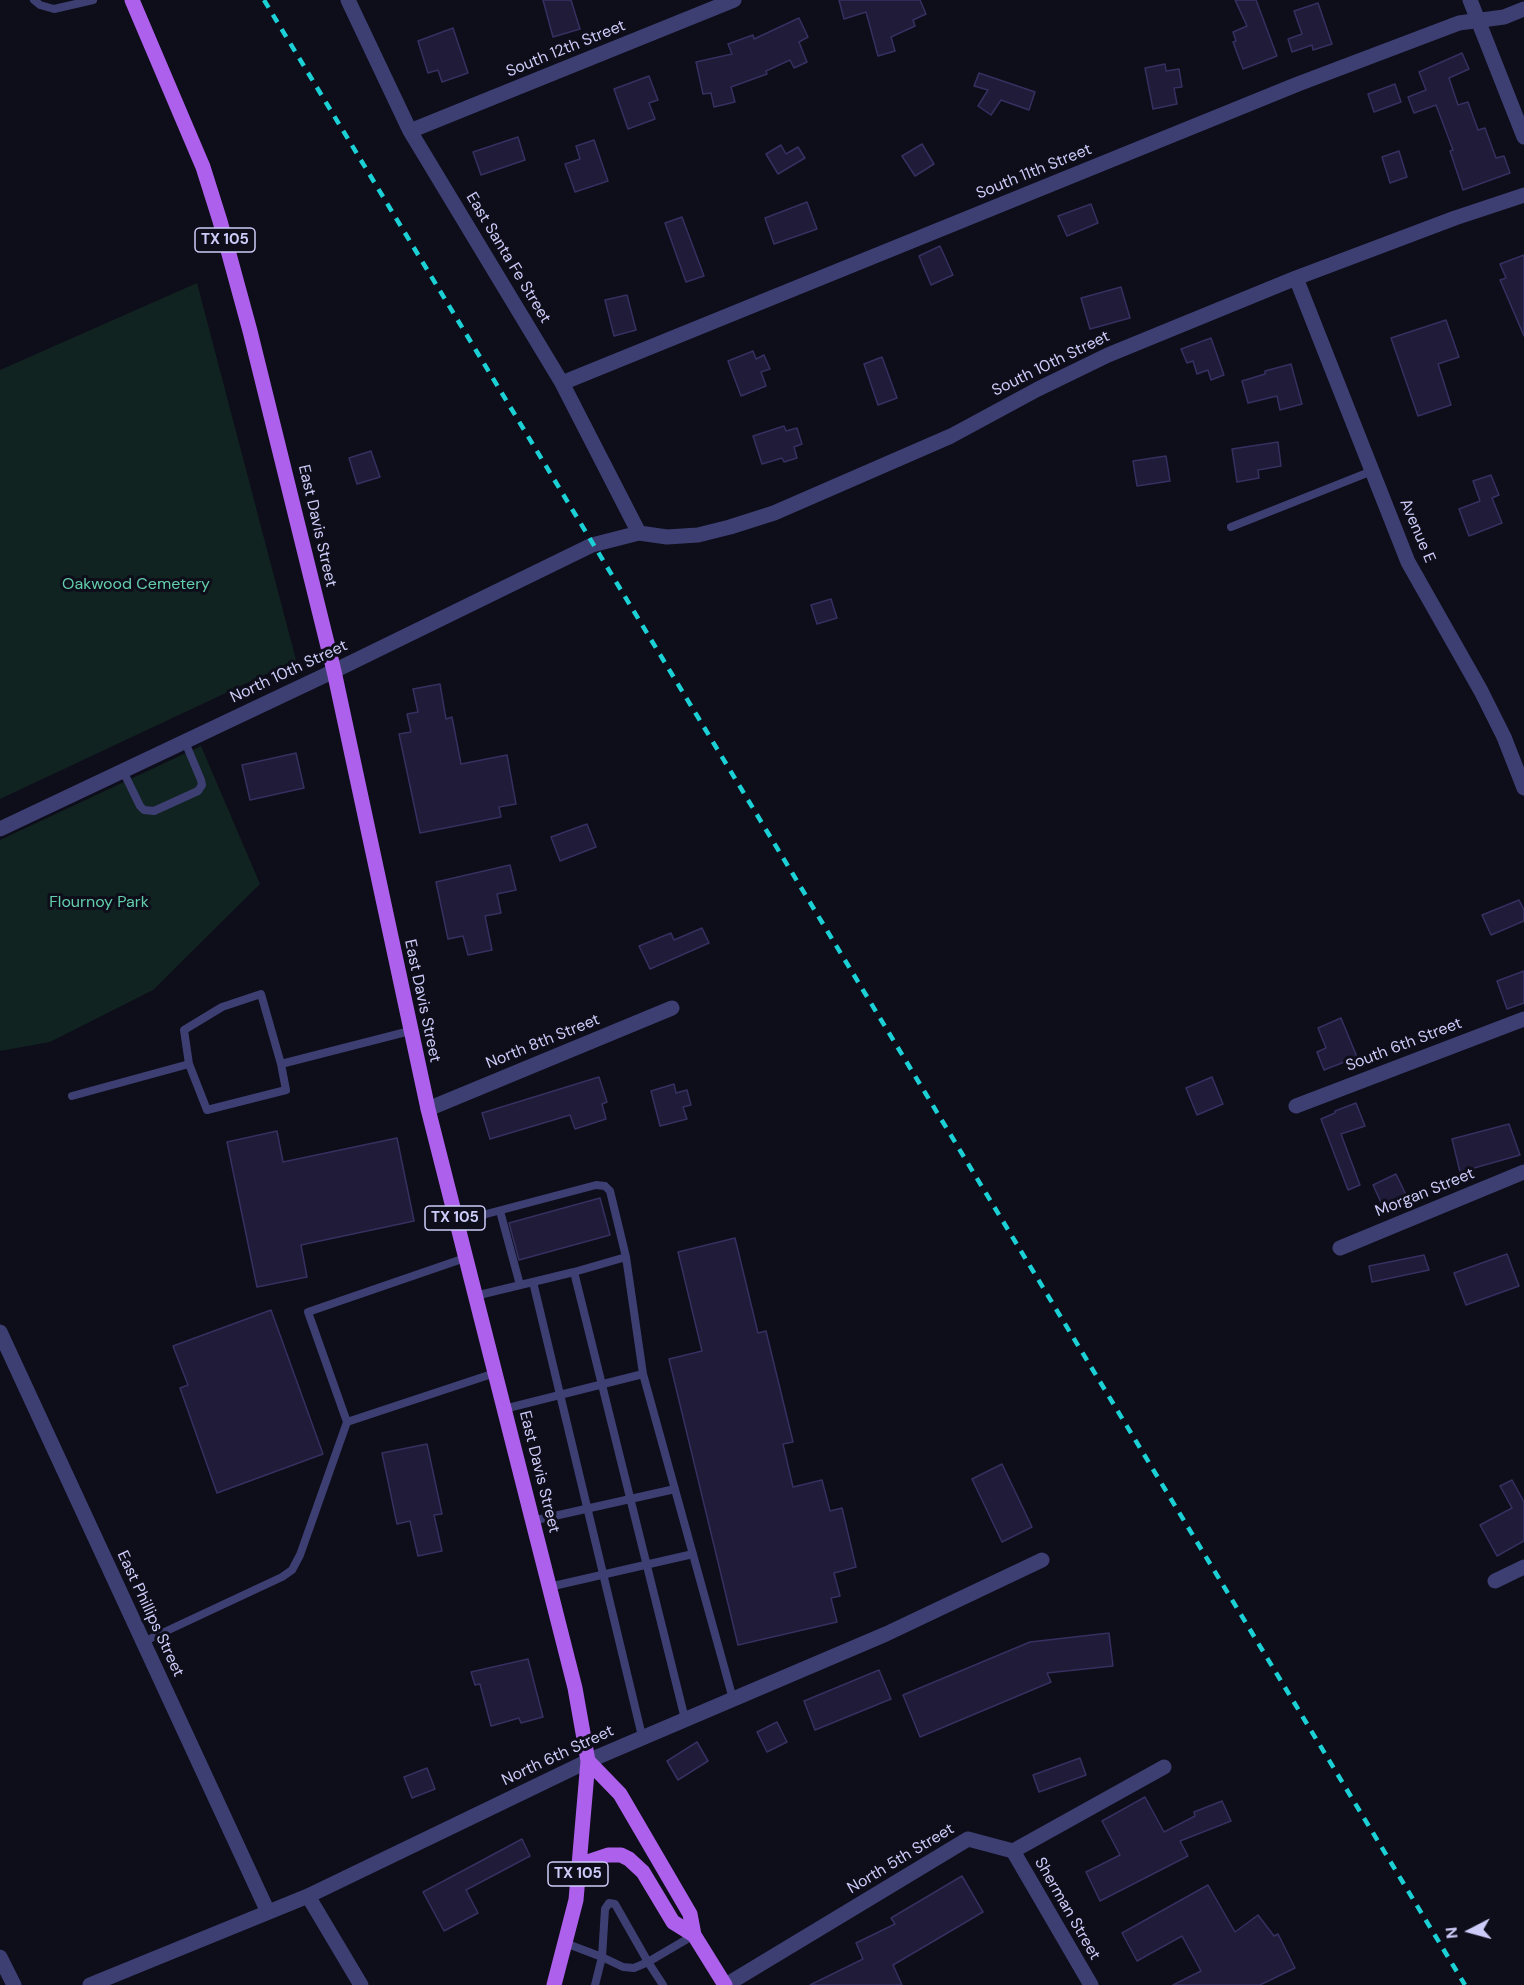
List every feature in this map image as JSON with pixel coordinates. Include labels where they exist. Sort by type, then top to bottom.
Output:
[{"type":"main road","name":"East Davis Street","points":[[132,0],[203,167],[220,221],[290,489],[334,671],[428,1109],[575,1688],[588,1761]]},
{"type":"main road","name":"TX 105","points":[[554,1985],[576,1900],[588,1761]]},
{"type":"main road","points":[[588,1761],[620,1794],[690,1914],[694,1935],[725,1985]]},
{"type":"main road","points":[[578,1865],[608,1855],[621,1855],[629,1859],[642,1872],[673,1922],[694,1935]]},
{"type":"street","name":"East Santa Fe Street","points":[[348,0],[410,131],[562,382],[639,533]]},
{"type":"street","name":"South 12th Street","points":[[410,131],[734,0]]},
{"type":"street","points":[[1470,0],[1524,137]]},
{"type":"street","name":"South 11th Street","points":[[562,382],[1298,84],[1459,22],[1504,17],[1524,9]]},
{"type":"street","name":"South 10th Street","points":[[592,545],[639,533],[667,537],[698,535],[774,513],[951,435],[1108,355],[1296,278],[1455,218],[1524,195]]},
{"type":"street","name":"Avenue E","points":[[1296,278],[1408,562],[1481,691],[1504,737],[1524,788]]},
{"type":"street","name":"North 10th Street","points":[[0,829],[334,671],[592,545]]},
{"type":"street","name":"North 8th Street","points":[[428,1109],[672,1008]]},
{"type":"street","name":"South 6th Street","points":[[1296,1106],[1524,1019]]},
{"type":"street","name":"Morgan Street","points":[[1340,1248],[1524,1172]]},
{"type":"street","name":"East Phillips Street","points":[[0,1332],[268,1912]]},
{"type":"street","name":"North 6th Street","points":[[90,1985],[308,1896],[642,1736],[886,1634],[1042,1560]]},
{"type":"street","points":[[1495,1581],[1524,1567]]},
{"type":"street","points":[[1013,1851],[1164,1767]]},
{"type":"street","name":"North 5th Street","points":[[725,1985],[968,1839],[1013,1851]]},
{"type":"street","name":"Sherman Street","points":[[1013,1851],[1091,1985]]},
{"type":"street","points":[[308,1896],[361,1985]]},
{"type":"street","points":[[0,1957],[14,1985]]},
{"type":"lane","points":[[34,0],[40,5],[54,9],[93,0]]},
{"type":"lane","points":[[1231,527],[1372,471]]},
{"type":"lane","points":[[123,771],[144,810],[154,811],[198,791],[202,785],[201,780],[185,742]]},
{"type":"lane","points":[[261,994],[281,1064],[286,1090],[207,1110],[189,1064],[184,1030],[222,1007],[261,994]]},
{"type":"lane","points":[[281,1064],[410,1031]]},
{"type":"lane","points":[[72,1096],[189,1064]]},
{"type":"lane","points":[[456,1222],[596,1185],[605,1186],[610,1191],[626,1257],[643,1374],[733,1699]]},
{"type":"lane","points":[[500,1210],[520,1285]]},
{"type":"lane","points":[[475,1296],[626,1257]]},
{"type":"lane","points":[[143,1642],[282,1577],[292,1570],[300,1555],[347,1422],[308,1312],[465,1258]]},
{"type":"lane","points":[[574,1272],[685,1719]]},
{"type":"lane","points":[[532,1282],[642,1736]]},
{"type":"lane","points":[[347,1422],[495,1373]]},
{"type":"lane","points":[[504,1409],[643,1374]]},
{"type":"lane","points":[[532,1521],[675,1489]]},
{"type":"lane","points":[[549,1587],[693,1554]]},
{"type":"lane","points":[[595,1985],[602,1958],[605,1909],[609,1903],[615,1904],[663,1985]]},
{"type":"lane","points":[[565,1943],[623,1967],[634,1968],[694,1935]]},
{"type":"green space","name":"Oakwood Cemetery","points":[[197,283],[296,660],[0,799],[0,370]]},
{"type":"green space","name":"Flournoy Park","points":[[201,746],[260,884],[153,990],[50,1042],[0,1051],[0,840]]},
{"type":"building","points":[[543,0],[571,0],[580,29],[553,37]]},
{"type":"building","points":[[839,0],[920,0],[926,14],[913,20],[915,26],[891,37],[895,51],[878,56],[866,12],[844,19]]},
{"type":"building","points":[[1235,0],[1256,0],[1277,56],[1243,69],[1233,42],[1236,41],[1233,32],[1247,26]]},
{"type":"building","points":[[1318,3],[1332,44],[1313,50],[1312,45],[1292,52],[1288,39],[1302,34],[1294,11]]},
{"type":"building","points":[[799,18],[808,37],[799,42],[807,62],[794,68],[790,60],[766,71],[767,74],[731,87],[735,102],[714,107],[711,93],[703,94],[696,62],[732,54],[728,44],[753,35],[754,39]]},
{"type":"building","points":[[453,28],[468,73],[442,82],[438,70],[428,73],[418,41]]},
{"type":"building","points":[[1462,53],[1469,69],[1449,78],[1458,105],[1468,102],[1478,130],[1485,128],[1496,158],[1504,156],[1510,173],[1463,190],[1450,151],[1453,150],[1436,105],[1414,113],[1408,97],[1426,90],[1419,72]]},
{"type":"building","points":[[1165,64],[1166,71],[1179,69],[1182,87],[1174,88],[1177,104],[1153,109],[1145,68]]},
{"type":"building","points":[[979,73],[1035,92],[1029,110],[1001,100],[991,115],[978,106],[988,90],[974,86]]},
{"type":"building","points":[[649,76],[658,100],[649,103],[655,119],[628,129],[614,89]]},
{"type":"building","points":[[1395,84],[1401,102],[1374,112],[1368,94]]},
{"type":"building","points":[[518,137],[525,160],[481,175],[473,152]]},
{"type":"building","points":[[594,140],[608,181],[575,192],[565,164],[580,159],[576,146]]},
{"type":"building","points":[[922,144],[934,164],[915,176],[902,156]]},
{"type":"building","points":[[781,145],[786,154],[798,147],[805,158],[778,174],[766,154]]},
{"type":"building","points":[[1399,151],[1407,177],[1390,183],[1382,157]]},
{"type":"building","points":[[807,202],[817,229],[774,244],[765,218]]},
{"type":"building","points":[[1091,204],[1098,223],[1067,236],[1058,216]]},
{"type":"building","points":[[682,217],[704,276],[686,282],[665,223]]},
{"type":"building","points":[[940,246],[953,275],[931,285],[919,256]]},
{"type":"building","points":[[1524,255],[1524,336],[1500,280],[1506,278],[1500,264]]},
{"type":"building","points":[[1121,287],[1130,318],[1090,329],[1081,298]]},
{"type":"building","points":[[627,295],[636,330],[614,336],[605,300]]},
{"type":"building","points":[[1446,320],[1459,357],[1438,364],[1451,405],[1418,416],[1391,338]]},
{"type":"building","points":[[1211,338],[1224,375],[1211,380],[1208,370],[1197,374],[1193,361],[1187,363],[1181,349]]},
{"type":"building","points":[[753,351],[756,359],[764,355],[770,369],[761,372],[766,386],[741,396],[728,361]]},
{"type":"building","points":[[882,357],[897,398],[878,405],[864,364]]},
{"type":"building","points":[[1291,364],[1302,404],[1280,410],[1277,396],[1248,403],[1242,381],[1265,374],[1265,371]]},
{"type":"building","points":[[784,426],[786,431],[797,428],[802,444],[794,447],[797,458],[784,462],[782,458],[762,464],[753,436]]},
{"type":"building","points":[[1278,442],[1281,466],[1258,470],[1259,478],[1237,482],[1232,449]]},
{"type":"building","points":[[371,451],[380,477],[357,484],[349,458]]},
{"type":"building","points":[[1166,456],[1170,481],[1137,486],[1133,461]]},
{"type":"building","points":[[1491,475],[1499,495],[1492,498],[1502,523],[1469,536],[1459,509],[1480,501],[1473,481]]},
{"type":"building","points":[[831,599],[837,618],[817,624],[811,605]]},
{"type":"building","points":[[440,684],[446,719],[452,717],[461,764],[507,755],[516,804],[499,807],[501,817],[420,833],[399,734],[411,732],[407,714],[418,712],[413,689]]},
{"type":"building","points":[[296,753],[304,788],[250,800],[242,765]]},
{"type":"building","points":[[587,824],[596,847],[560,861],[551,837]]},
{"type":"building","points":[[510,865],[516,890],[497,894],[501,913],[485,916],[492,950],[468,955],[463,936],[448,939],[436,882]]},
{"type":"building","points":[[1519,900],[1524,910],[1524,921],[1491,935],[1482,915]]},
{"type":"building","points":[[702,928],[709,943],[650,969],[639,946],[671,933],[674,940]]},
{"type":"building","points":[[1524,971],[1524,1003],[1507,1009],[1497,981]]},
{"type":"building","points":[[1341,1018],[1357,1057],[1324,1070],[1317,1052],[1326,1048],[1318,1028]]},
{"type":"building","points":[[599,1077],[607,1102],[602,1104],[606,1119],[575,1129],[570,1115],[490,1139],[482,1113]]},
{"type":"building","points":[[1212,1077],[1223,1104],[1197,1115],[1186,1088]]},
{"type":"building","points":[[674,1084],[676,1093],[687,1090],[691,1105],[683,1107],[687,1119],[660,1126],[651,1091]]},
{"type":"building","points":[[1356,1103],[1365,1126],[1341,1134],[1360,1185],[1348,1190],[1321,1119]]},
{"type":"building","points":[[1509,1124],[1520,1155],[1460,1172],[1452,1139]]},
{"type":"building","points":[[277,1131],[283,1162],[397,1138],[414,1221],[301,1245],[307,1277],[257,1287],[227,1142]]},
{"type":"building","points":[[1396,1174],[1407,1197],[1384,1209],[1373,1185]]},
{"type":"building","points":[[600,1198],[610,1235],[519,1260],[509,1223]]},
{"type":"building","points":[[735,1238],[758,1333],[766,1331],[793,1442],[783,1444],[793,1487],[822,1480],[830,1511],[842,1508],[856,1567],[834,1573],[840,1596],[831,1598],[837,1622],[738,1645],[669,1359],[702,1351],[678,1252]]},
{"type":"building","points":[[1507,1254],[1519,1286],[1466,1305],[1454,1273]]},
{"type":"building","points":[[1424,1255],[1429,1270],[1372,1282],[1369,1266]]},
{"type":"building","points":[[271,1310],[323,1454],[217,1493],[180,1388],[188,1385],[173,1346]]},
{"type":"building","points":[[427,1444],[442,1514],[434,1515],[442,1551],[418,1556],[410,1521],[397,1524],[382,1453]]},
{"type":"building","points":[[1002,1464],[1032,1527],[1002,1542],[972,1479]]},
{"type":"building","points":[[1512,1480],[1524,1502],[1524,1541],[1497,1556],[1480,1525],[1512,1508],[1500,1486]]},
{"type":"building","points":[[1109,1633],[1113,1666],[1047,1673],[1051,1682],[920,1737],[903,1695],[1030,1642]]},
{"type":"building","points":[[528,1659],[543,1717],[521,1723],[519,1718],[491,1726],[480,1684],[475,1685],[471,1672]]},
{"type":"building","points":[[879,1670],[891,1699],[815,1730],[804,1701]]},
{"type":"building","points":[[777,1722],[787,1742],[767,1752],[757,1732]]},
{"type":"building","points":[[697,1742],[708,1761],[678,1780],[667,1761]]},
{"type":"building","points":[[1080,1758],[1086,1775],[1039,1792],[1033,1775]]},
{"type":"building","points":[[427,1768],[435,1789],[412,1798],[404,1777]]},
{"type":"building","points":[[1145,1797],[1164,1832],[1195,1816],[1194,1812],[1222,1801],[1231,1821],[1180,1841],[1188,1856],[1100,1901],[1086,1872],[1120,1855],[1102,1821]]},
{"type":"building","points":[[522,1839],[530,1856],[466,1890],[478,1913],[444,1931],[423,1892]]},
{"type":"building","points":[[962,1876],[983,1912],[893,1965],[902,1985],[810,1985],[863,1959],[856,1943],[895,1924],[891,1918]]},
{"type":"building","points":[[1208,1885],[1235,1932],[1258,1915],[1274,1936],[1278,1934],[1295,1968],[1260,1985],[1173,1985],[1201,1971],[1182,1936],[1137,1961],[1122,1933]]},
{"type":"railway","points":[[264,0],[1465,1985]]}]
